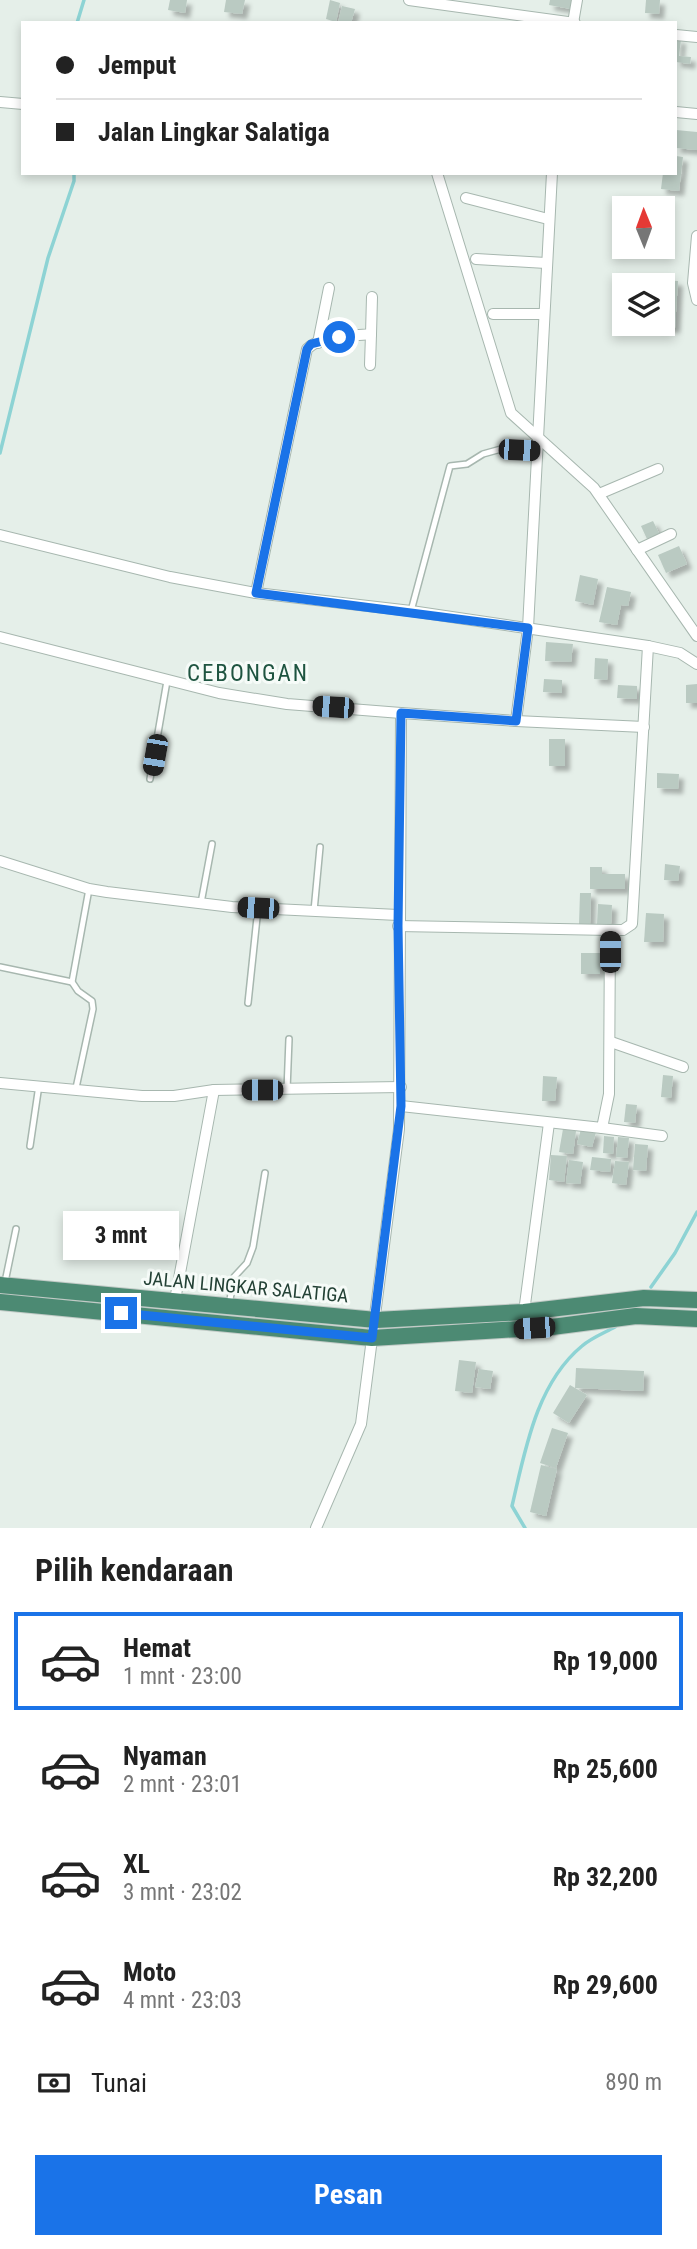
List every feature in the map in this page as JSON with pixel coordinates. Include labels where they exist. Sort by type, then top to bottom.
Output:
[{"type":"highway","name":"JALAN LINGKAR SALATIGA","points":[[2,1285],[376,1320],[524,1312],[644,1298],[697,1300]]},
{"type":"highway","name":"JALAN LINGKAR SALATIGA","points":[[0,1302],[372,1338],[552,1327],[636,1316],[697,1319]]},
{"type":"street","points":[[409,0],[442,2],[562,21]]},
{"type":"street","points":[[574,21],[577,0]]},
{"type":"street","points":[[490,21],[493,10]]},
{"type":"street","points":[[677,35],[697,37]]},
{"type":"street","points":[[0,102],[21,104]]},
{"type":"street","points":[[677,111],[697,114]]},
{"type":"street","points":[[438,175],[460,239],[500,386],[511,413],[599,494],[697,636]]},
{"type":"street","points":[[516,721],[528,628],[552,175]]},
{"type":"street","points":[[466,198],[548,219]]},
{"type":"street","points":[[697,236],[693,283],[697,300]]},
{"type":"street","points":[[476,259],[546,263]]},
{"type":"street","points":[[318,343],[329,288]]},
{"type":"street","points":[[370,365],[372,297]]},
{"type":"street","points":[[493,314],[544,314]]},
{"type":"street","points":[[256,593],[307,349],[339,337],[371,334]]},
{"type":"street","points":[[599,494],[658,469]]},
{"type":"street","points":[[637,550],[671,534]]},
{"type":"street","points":[[0,535],[170,578],[256,593],[411,611],[648,646],[680,653],[697,664]]},
{"type":"street","points":[[0,637],[167,681],[287,704],[516,721],[644,727]]},
{"type":"street","points":[[0,861],[89,889],[201,903],[314,911],[398,921],[623,930],[632,924],[648,646]]},
{"type":"street","points":[[316,1528],[358,1434],[376,1320],[401,1106],[398,921],[401,713]]},
{"type":"street","points":[[603,1128],[610,1094],[610,930]]},
{"type":"street","points":[[611,1042],[683,1067]]},
{"type":"street","points":[[0,1083],[142,1096],[174,1096],[214,1090],[401,1087]]},
{"type":"street","points":[[175,1300],[214,1090]]},
{"type":"street","points":[[401,1106],[662,1136]]},
{"type":"street","points":[[524,1312],[549,1123]]},
{"type":"lane","points":[[411,611],[450,466],[467,464],[483,454],[501,449],[537,451]]},
{"type":"lane","points":[[150,779],[167,681]]},
{"type":"lane","points":[[201,903],[212,844]]},
{"type":"lane","points":[[314,911],[320,847]]},
{"type":"lane","points":[[76,1088],[93,1009],[92,1001],[78,991],[72,982],[89,889]]},
{"type":"lane","points":[[248,1003],[258,908]]},
{"type":"lane","points":[[0,967],[72,982]]},
{"type":"lane","points":[[287,1090],[289,1039]]},
{"type":"lane","points":[[30,1146],[39,1085]]},
{"type":"lane","points":[[229,1305],[234,1277],[247,1263],[253,1247],[265,1173]]},
{"type":"lane","points":[[2,1285],[16,1228]]},
{"type":"building","points":[[170,0],[187,0],[185,13],[168,10]]},
{"type":"building","points":[[226,0],[245,0],[242,14],[224,12]]},
{"type":"building","points":[[330,0],[340,3],[336,21],[326,19]]},
{"type":"building","points":[[550,0],[573,0],[571,9],[549,5]]},
{"type":"building","points":[[646,0],[660,0],[659,14],[645,13]]},
{"type":"building","points":[[342,6],[355,9],[352,21],[338,21]]},
{"type":"building","points":[[677,39],[681,39],[679,56],[691,57],[690,64],[677,62]]},
{"type":"building","points":[[677,130],[697,132],[697,150],[677,148]]},
{"type":"building","points":[[677,156],[683,157],[679,191],[661,189],[663,175],[677,175]]},
{"type":"building","points":[[675,281],[678,281],[675,328]]},
{"type":"building","points":[[653,521],[659,533],[647,539],[641,526]]},
{"type":"building","points":[[679,546],[687,564],[666,573],[658,555]]},
{"type":"building","points":[[580,575],[598,579],[593,605],[575,601]]},
{"type":"building","points":[[607,587],[631,592],[628,606],[621,605],[617,625],[599,622]]},
{"type":"building","points":[[546,642],[573,644],[571,662],[545,661]]},
{"type":"building","points":[[595,658],[608,659],[607,680],[594,679]]},
{"type":"building","points":[[544,679],[562,680],[562,693],[543,692]]},
{"type":"building","points":[[697,684],[697,703],[686,703],[686,685]]},
{"type":"building","points":[[618,685],[637,686],[637,699],[617,698]]},
{"type":"building","points":[[549,739],[565,739],[565,766],[549,766]]},
{"type":"building","points":[[657,773],[679,774],[678,789],[657,788]]},
{"type":"building","points":[[665,864],[680,866],[678,881],[664,880]]},
{"type":"building","points":[[590,867],[602,867],[602,874],[625,874],[625,889],[590,889]]},
{"type":"building","points":[[580,893],[591,893],[590,924],[579,924]]},
{"type":"building","points":[[598,904],[612,905],[611,924],[597,924]]},
{"type":"building","points":[[646,913],[664,914],[663,942],[644,942]]},
{"type":"building","points":[[581,953],[600,953],[600,974],[581,974]]},
{"type":"building","points":[[663,1075],[673,1076],[671,1098],[661,1097]]},
{"type":"building","points":[[543,1076],[557,1077],[555,1101],[542,1101]]},
{"type":"building","points":[[626,1104],[637,1105],[635,1123],[624,1122]]},
{"type":"building","points":[[563,1129],[576,1131],[573,1154],[559,1152]]},
{"type":"building","points":[[581,1129],[596,1132],[592,1147],[577,1144]]},
{"type":"building","points":[[604,1136],[614,1137],[613,1154],[603,1153]]},
{"type":"building","points":[[618,1137],[629,1138],[627,1158],[616,1157]]},
{"type":"building","points":[[635,1144],[648,1145],[646,1171],[633,1170]]},
{"type":"building","points":[[551,1155],[567,1156],[564,1182],[549,1180]]},
{"type":"building","points":[[592,1157],[611,1159],[610,1172],[590,1170]]},
{"type":"building","points":[[569,1160],[583,1162],[580,1184],[566,1183]]},
{"type":"building","points":[[615,1161],[629,1162],[626,1185],[612,1183]]},
{"type":"building","points":[[459,1360],[476,1362],[472,1393],[455,1391]]},
{"type":"building","points":[[576,1368],[644,1371],[643,1391],[575,1388]]},
{"type":"building","points":[[479,1369],[493,1371],[490,1389],[475,1387]]},
{"type":"building","points":[[570,1385],[587,1395],[569,1423],[553,1413]]},
{"type":"building","points":[[552,1428],[568,1433],[556,1468],[540,1463]]},
{"type":"building","points":[[541,1465],[557,1469],[546,1516],[530,1512]]},
{"type":"waterway","points":[[78,21],[84,0]]},
{"type":"waterway","points":[[0,453],[48,258],[74,175]]},
{"type":"waterway","points":[[651,1287],[675,1253],[697,1212]]},
{"type":"waterway","points":[[525,1528],[512,1506],[528,1441],[543,1399],[566,1362],[586,1343],[615,1327]]},
{"type":"district","name":"CEBONGAN","points":[[248,673]]},
{"type":"route","points":[[121,1313],[372,1338],[401,1106],[398,926],[401,713],[516,721],[528,628],[256,593],[307,349],[311,344],[339,337]]}]
